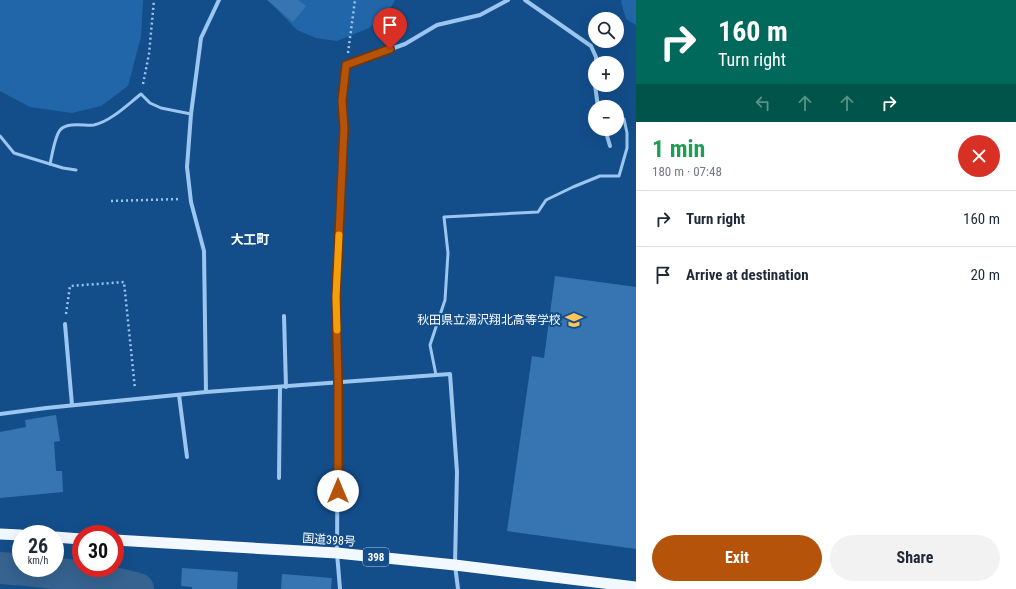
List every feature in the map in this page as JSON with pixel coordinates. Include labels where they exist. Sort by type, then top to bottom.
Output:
[{"type":"highway","points":[[0,534],[12,535]]},
{"type":"highway","name":"国道398号","points":[[124,541],[337,553],[455,565],[636,588]]},
{"type":"street","points":[[206,392],[204,251],[190,198],[186,167],[201,38],[219,0]]},
{"type":"street","points":[[340,589],[337,553],[338,382],[336,297],[344,128],[342,101],[346,65],[405,44],[437,25],[480,15],[508,0]]},
{"type":"street","points":[[525,0],[591,46],[596,56]]},
{"type":"street","points":[[607,136],[610,146]]},
{"type":"street","points":[[284,316],[286,387]]},
{"type":"street","points":[[65,324],[72,405]]},
{"type":"street","points":[[0,414],[72,405],[206,392],[450,374],[457,472],[455,565],[458,589]]},
{"type":"street","points":[[278,478],[280,387]]},
{"type":"street","points":[[179,395],[188,457]]},
{"type":"lane","points":[[50,164],[58,133],[61,128],[68,125],[96,124],[107,119],[141,94],[150,103],[161,108],[191,114]]},
{"type":"lane","points":[[436,375],[430,345],[446,300],[448,253],[444,217],[538,212],[546,200],[573,187],[600,176],[619,176],[627,148],[627,133],[624,119]]},
{"type":"lane","points":[[0,136],[14,153],[76,170]]},
{"type":"path","points":[[141,94],[149,54],[154,0]]},
{"type":"path","points":[[346,65],[355,0]]},
{"type":"path","points":[[111,201],[190,198]]},
{"type":"path","points":[[65,324],[70,286],[124,282],[136,399]]},
{"type":"shaded area","points":[[0,0],[143,0],[141,37],[128,86],[101,106],[72,113],[30,107],[0,91]]},
{"type":"shaded area","points":[[268,0],[395,0],[389,11],[369,28],[337,41],[316,38],[297,30]]},
{"type":"shaded area","points":[[622,0],[636,0],[636,25],[626,19],[621,2]]},
{"type":"building","points":[[267,0],[298,0],[306,6],[293,22]]},
{"type":"building","points":[[555,276],[636,287],[636,549],[507,531],[532,356],[544,358]]},
{"type":"building","points":[[56,415],[60,441],[54,442],[56,471],[62,471],[63,492],[0,498],[0,432],[26,427],[25,420]]},
{"type":"building","points":[[182,568],[238,572],[237,589],[192,589],[192,587],[181,586]]},
{"type":"building","points":[[282,574],[332,578],[331,589],[281,589]]},
{"type":"waterway","points":[[0,568],[69,575],[138,589]]},
{"type":"slow traffic","points":[[337,330],[336,297],[339,235]]},
{"type":"place","name":"秋田県立湯沢翔北高等学校","points":[[574,320]]},
{"type":"district","name":"大工町","points":[[250,239]]},
{"type":"route","points":[[338,491],[336,297],[344,128],[342,101],[346,65],[390,49]]}]
